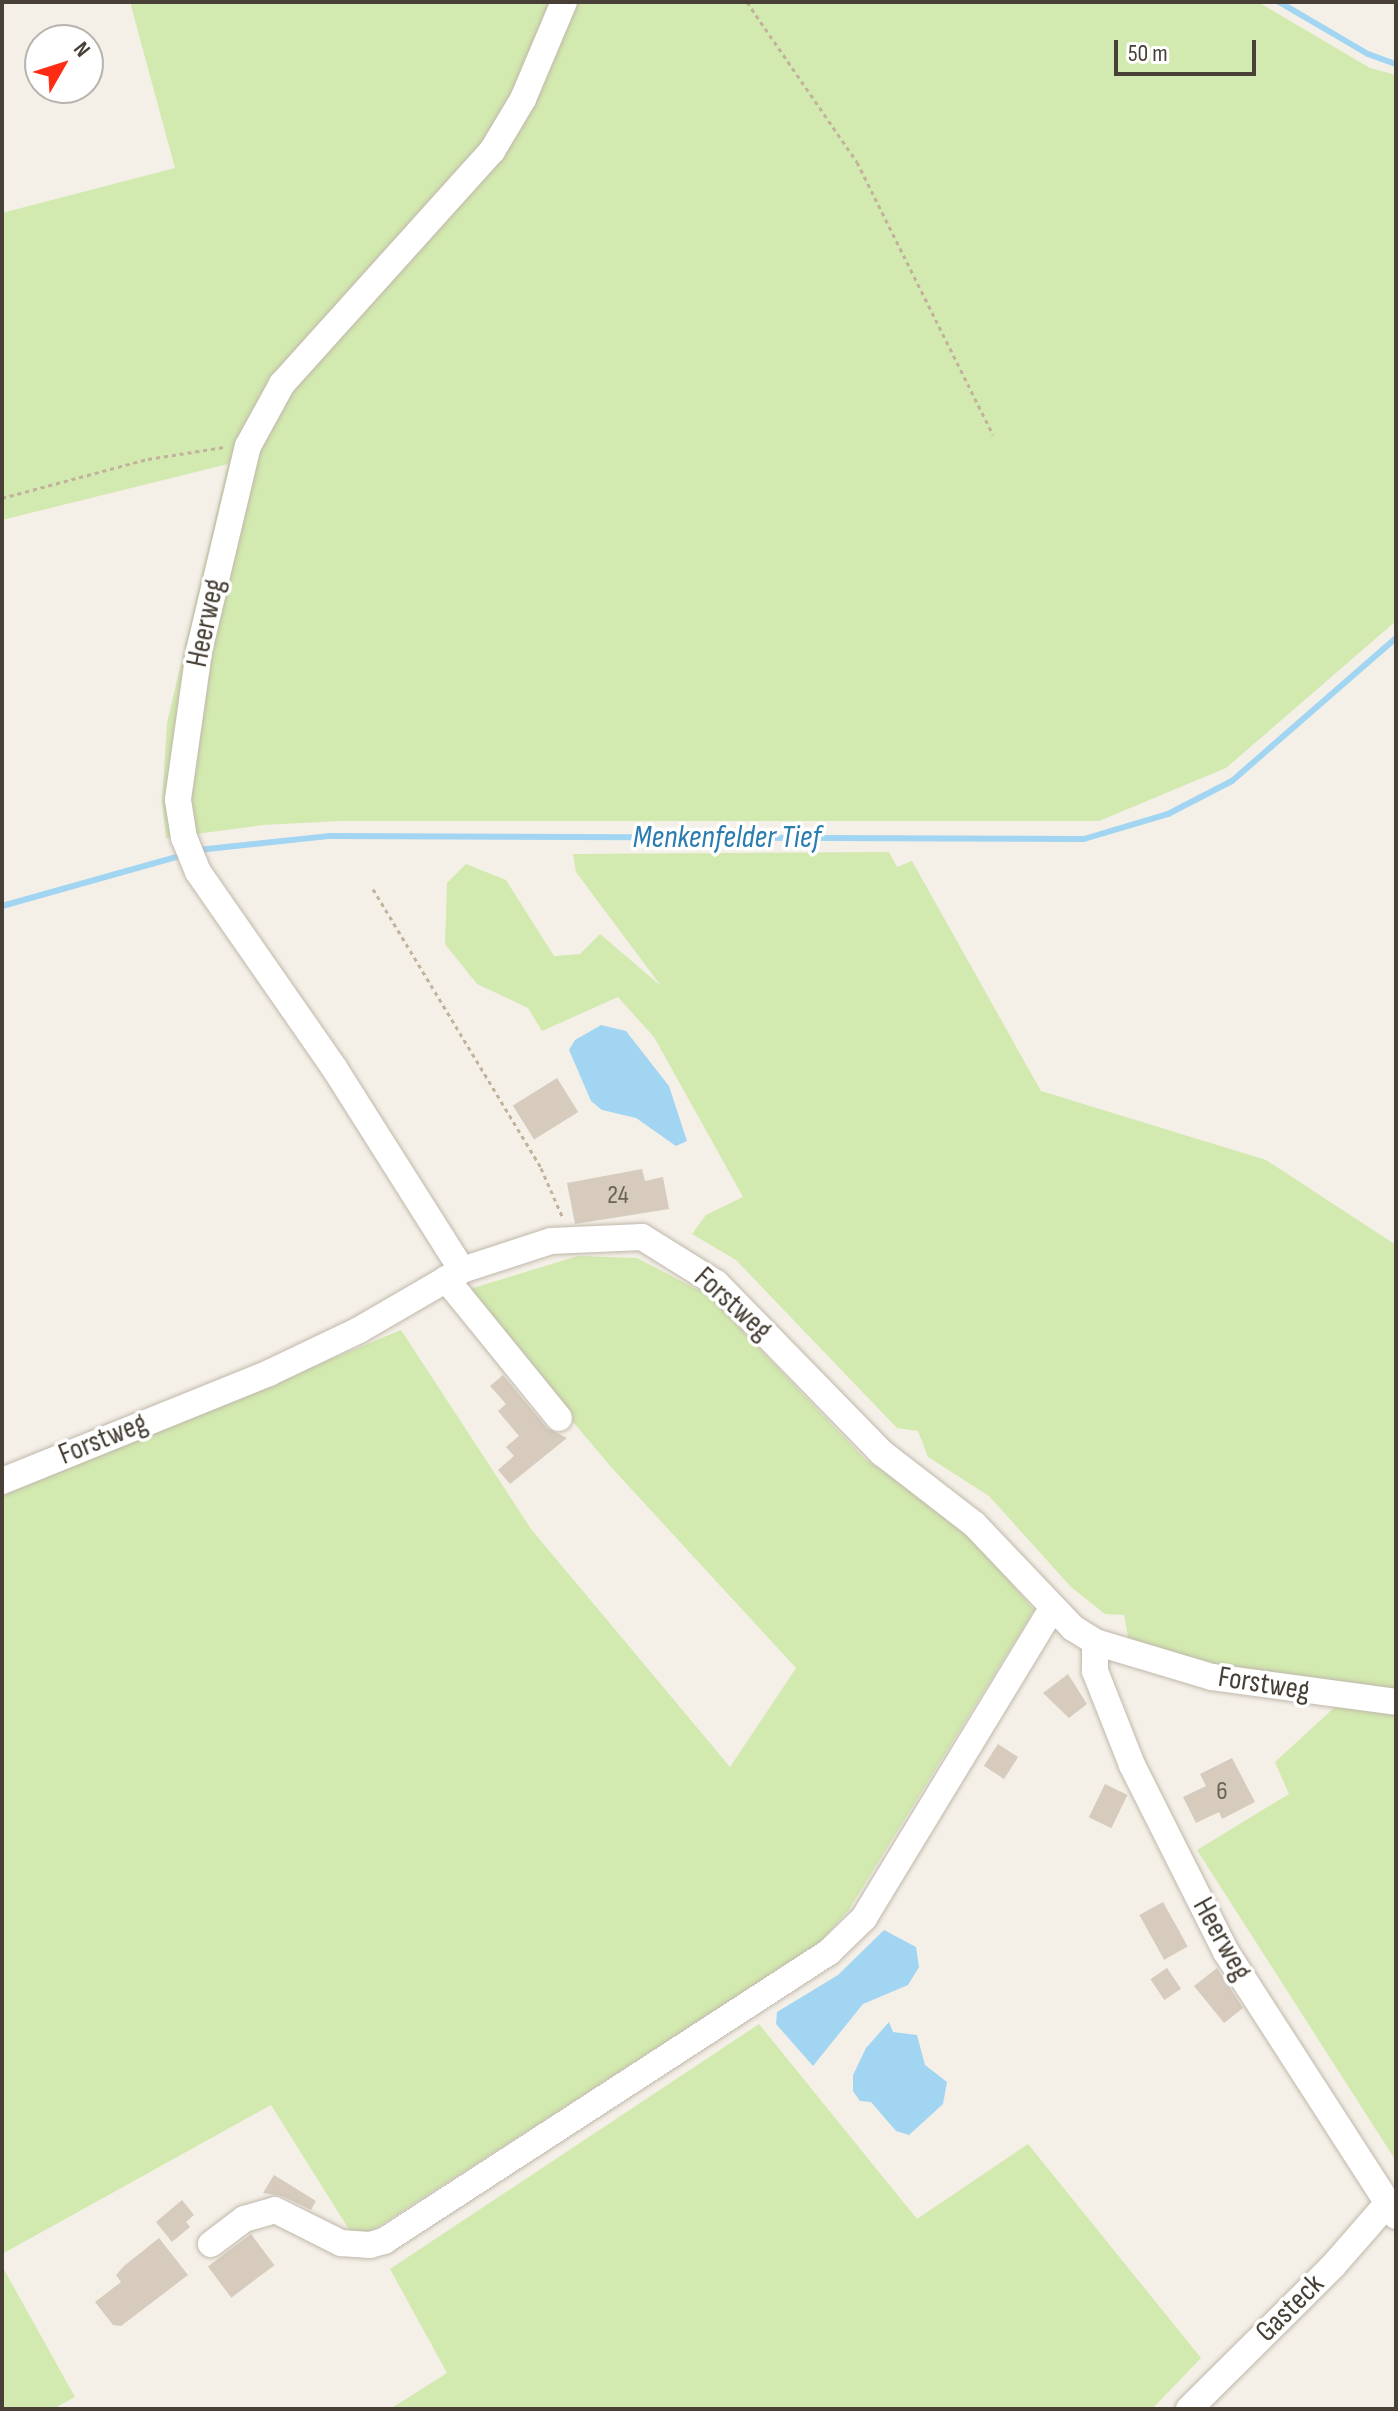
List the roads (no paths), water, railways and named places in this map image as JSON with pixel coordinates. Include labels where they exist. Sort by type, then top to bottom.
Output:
[{"type":"street","name":"Heerweg","points":[[559,1418],[454,1275],[335,1069],[198,872],[184,838],[178,799],[185,727],[248,446],[282,384],[492,151],[523,99],[564,2]]},
{"type":"street","name":"Forstweg","points":[[2,1481],[269,1373],[359,1330],[454,1275],[551,1241],[642,1237],[716,1283],[882,1453],[974,1524],[1052,1609],[1095,1642],[1212,1677],[1396,1702]]},
{"type":"street","points":[[211,2244],[244,2219],[275,2210],[341,2243],[370,2245],[402,2231],[772,1993],[841,1943],[864,1918],[1052,1609]]},
{"type":"street","name":"Heerweg","points":[[1095,1642],[1095,1671],[1132,1765],[1226,1952],[1392,2209]]},
{"type":"street","name":"Gasteck","points":[[1189,2409],[1392,2209]]},
{"type":"water","points":[[601,1025],[626,1031],[669,1086],[687,1141],[676,1146],[636,1118],[602,1110],[591,1101],[569,1050],[575,1040]]},
{"type":"water","points":[[884,1930],[916,1947],[919,1967],[908,1985],[863,2004],[813,2066],[776,2024],[777,2012],[838,1975]]},
{"type":"water","points":[[889,2022],[893,2032],[917,2035],[925,2065],[947,2082],[943,2104],[909,2135],[896,2131],[871,2102],[860,2101],[853,2091],[853,2075],[866,2048]]},
{"type":"waterway","points":[[1279,2],[1368,54],[1396,64]]},
{"type":"waterway","name":"Menkenfelder Tief","points":[[198,850],[330,836],[1084,839],[1168,814],[1232,781],[1396,638]]},
{"type":"waterway","name":"Menkenfelder Tief","points":[[2,906],[183,855]]}]
